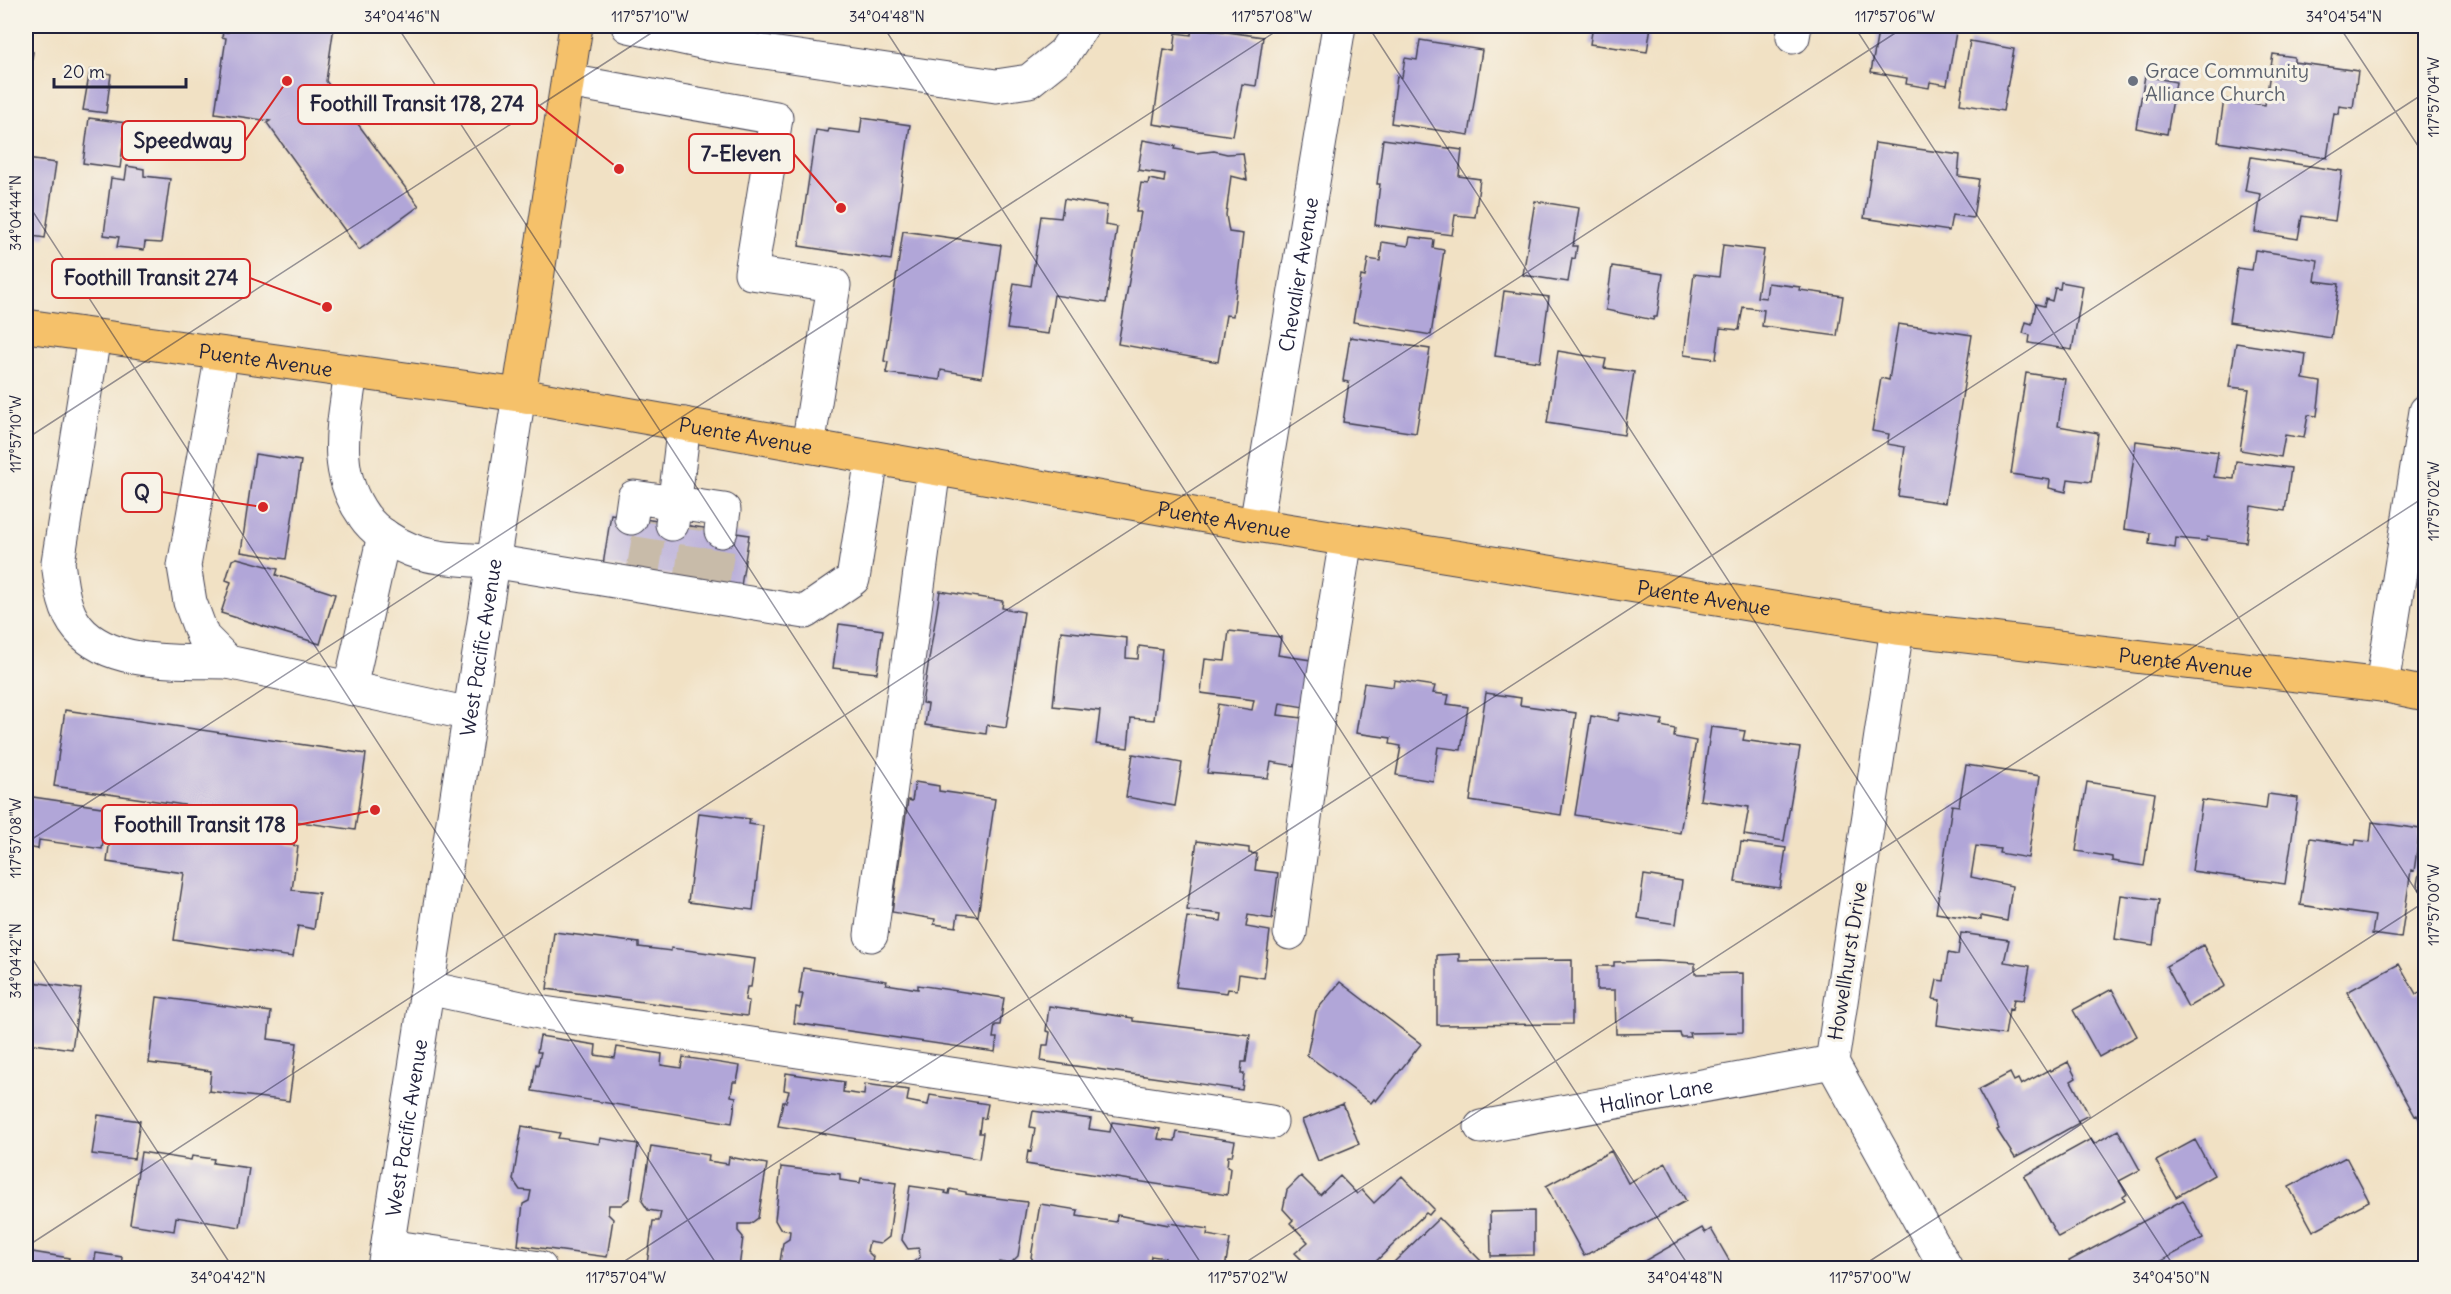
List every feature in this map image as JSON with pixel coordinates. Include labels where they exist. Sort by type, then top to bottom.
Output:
[{"type":"main road","name":"West Pacific Avenue","points":[[519,395],[576,26]]},
{"type":"main road","name":"Puente Avenue","points":[[26,326],[519,395],[1256,525],[1897,628],[2382,685],[2426,694]]},
{"type":"street","points":[[628,26],[710,44],[996,86],[1029,81],[1064,54],[1082,26]]},
{"type":"street","name":"Chevalier Avenue","points":[[1256,525],[1338,26]]},
{"type":"street","points":[[568,81],[776,118],[751,273],[834,285],[808,446]]},
{"type":"street","points":[[94,336],[58,562],[63,596],[78,627],[100,647],[148,660],[228,662],[470,714]]},
{"type":"street","points":[[222,354],[184,566],[190,602],[203,638],[228,662]]},
{"type":"street","points":[[351,372],[341,457],[346,487],[364,517],[384,535],[411,550],[436,556],[667,582],[806,612],[853,579],[872,458]]},
{"type":"street","name":"West Pacific Avenue","points":[[386,1257],[519,395]]},
{"type":"street","points":[[2382,685],[2426,411]]},
{"type":"street","points":[[675,516],[684,424]]},
{"type":"street","points":[[871,935],[934,468]]},
{"type":"street","points":[[350,688],[384,535]]},
{"type":"street","points":[[1290,933],[1322,687],[1346,539]]},
{"type":"street","name":"Howellhurst Drive","points":[[1897,628],[1832,1062],[1946,1269]]},
{"type":"street","points":[[428,988],[544,1013],[1271,1122]]},
{"type":"street","name":"Halinor Lane","points":[[1480,1127],[1832,1062]]},
{"type":"street","points":[[386,1257],[540,1269]]},
{"type":"building","points":[[229,26],[334,26],[326,81],[419,206],[359,250],[267,123],[270,121],[215,113],[226,38],[222,37],[223,32],[228,32]]},
{"type":"building","points":[[735,26],[758,26],[757,30]]},
{"type":"building","points":[[1593,26],[1651,26],[1647,52],[1590,44]]},
{"type":"building","points":[[1879,26],[1957,26],[1947,85],[1930,82],[1929,88],[1906,84],[1907,78],[1871,72]]},
{"type":"building","points":[[1192,27],[1263,37],[1256,86],[1242,84],[1233,136],[1153,124],[1164,49],[1174,51],[1176,33],[1191,35]]},
{"type":"building","points":[[1420,40],[1482,50],[1469,135],[1391,123],[1397,76],[1402,77],[1405,58],[1417,60]]},
{"type":"building","points":[[1970,41],[2014,49],[2003,111],[1960,104]]},
{"type":"building","points":[[26,51],[33,52],[27,92],[26,92]]},
{"type":"building","points":[[2273,54],[2294,57],[2294,62],[2358,71],[2353,108],[2339,106],[2338,114],[2334,113],[2327,158],[2218,142],[2224,99],[2265,105]]},
{"type":"building","points":[[90,70],[111,74],[106,113],[83,110]]},
{"type":"building","points":[[2145,76],[2176,82],[2167,134],[2136,128]]},
{"type":"building","points":[[89,118],[126,123],[120,168],[83,163]]},
{"type":"building","points":[[862,118],[910,125],[891,260],[799,246],[816,130],[828,132],[829,129],[860,133]]},
{"type":"building","points":[[1383,139],[1462,150],[1459,176],[1480,179],[1475,217],[1455,215],[1452,235],[1375,225],[1380,184],[1377,184]]},
{"type":"building","points":[[1143,140],[1176,146],[1175,149],[1196,153],[1214,151],[1227,154],[1243,153],[1247,180],[1231,176],[1226,215],[1229,232],[1243,234],[1233,316],[1226,315],[1218,362],[1118,344],[1141,212],[1136,212],[1141,183],[1148,184],[1149,179],[1164,182],[1165,174],[1138,170]]},
{"type":"building","points":[[1875,143],[1960,155],[1958,176],[1979,179],[1973,218],[1952,215],[1949,231],[1864,218]]},
{"type":"building","points":[[2251,157],[2342,171],[2335,221],[2302,216],[2298,239],[2255,232],[2261,194],[2245,191]]},
{"type":"building","points":[[26,159],[56,163],[45,238],[26,235]]},
{"type":"building","points":[[127,166],[144,169],[144,176],[170,179],[161,243],[145,242],[144,250],[117,247],[119,237],[104,235],[111,178],[125,180]]},
{"type":"building","points":[[1064,199],[1107,206],[1105,225],[1117,227],[1106,303],[1054,295],[1048,334],[1007,329],[1014,283],[1031,286],[1041,216],[1061,218]]},
{"type":"building","points":[[1535,201],[1579,208],[1573,246],[1577,246],[1575,259],[1572,258],[1568,282],[1523,275]]},
{"type":"building","points":[[903,231],[1001,245],[982,377],[941,370],[940,380],[886,373],[888,362],[884,361]]},
{"type":"building","points":[[1410,237],[1434,240],[1433,248],[1444,250],[1431,335],[1353,322],[1361,276],[1365,277],[1368,259],[1380,261],[1382,242],[1408,246]]},
{"type":"building","points":[[1723,245],[1764,250],[1757,297],[1766,298],[1768,283],[1843,296],[1837,336],[1762,326],[1764,310],[1743,307],[1739,330],[1720,328],[1716,359],[1684,355],[1694,274],[1719,277]]},
{"type":"building","points":[[2255,250],[2318,260],[2315,281],[2339,284],[2331,338],[2229,322],[2237,268],[2252,270]]},
{"type":"building","points":[[1612,266],[1663,274],[1657,317],[1653,320],[1606,310]]},
{"type":"building","points":[[2061,282],[2083,286],[2072,350],[2029,343],[2030,335],[2023,333],[2026,322],[2032,324],[2036,304],[2044,306],[2046,299],[2052,301],[2055,288],[2060,289]]},
{"type":"building","points":[[1504,291],[1549,297],[1540,362],[1495,356]]},
{"type":"building","points":[[1898,324],[1972,335],[1945,503],[1898,496],[1905,447],[1887,444],[1889,434],[1872,431],[1881,378],[1889,380]]},
{"type":"building","points":[[1350,337],[1430,349],[1416,433],[1343,422],[1349,382],[1343,381]]},
{"type":"building","points":[[2236,343],[2306,354],[2303,379],[2321,382],[2317,416],[2308,415],[2304,438],[2285,435],[2281,457],[2240,450],[2249,389],[2229,387]]},
{"type":"building","points":[[1558,351],[1606,359],[1604,368],[1634,372],[1624,435],[1547,423]]},
{"type":"building","points":[[2026,373],[2065,379],[2058,426],[2098,433],[2091,482],[2068,479],[2066,492],[2049,488],[2050,480],[2011,474]]},
{"type":"building","points":[[2136,441],[2218,452],[2214,477],[2234,479],[2236,461],[2291,468],[2285,511],[2251,506],[2246,542],[2207,537],[2206,541],[2176,538],[2175,548],[2149,544],[2150,533],[2124,529]]},
{"type":"building","points":[[255,454],[301,461],[286,559],[241,552]]},
{"type":"building","points":[[611,514],[749,535],[741,586],[603,565]]},
{"type":"building","points":[[237,558],[278,569],[276,575],[335,594],[320,644],[221,613],[231,582],[226,580],[232,560]]},
{"type":"building","points":[[940,591],[1003,601],[1002,608],[1024,612],[1006,728],[987,725],[986,734],[925,725],[928,704],[922,703]]},
{"type":"building","points":[[839,624],[883,630],[877,673],[833,668]]},
{"type":"building","points":[[1061,631],[1127,638],[1126,658],[1138,659],[1139,646],[1162,649],[1154,720],[1131,718],[1128,748],[1096,744],[1100,711],[1053,706]]},
{"type":"building","points":[[1229,631],[1281,637],[1278,655],[1311,660],[1304,707],[1280,703],[1278,715],[1302,718],[1295,766],[1271,762],[1268,778],[1207,773],[1218,704],[1252,710],[1254,700],[1201,693],[1205,659],[1225,661]]},
{"type":"building","points":[[1394,680],[1435,686],[1433,693],[1449,695],[1447,704],[1468,707],[1461,750],[1438,747],[1433,781],[1396,775],[1401,746],[1390,744],[1391,738],[1356,733],[1364,683],[1393,687]]},
{"type":"building","points":[[1486,693],[1521,698],[1520,705],[1576,713],[1561,815],[1470,801]]},
{"type":"building","points":[[65,710],[366,754],[355,830],[54,786]]},
{"type":"building","points":[[1620,713],[1663,720],[1661,726],[1675,729],[1674,737],[1696,741],[1680,833],[1575,815],[1591,716],[1618,721]]},
{"type":"building","points":[[1711,727],[1745,731],[1743,740],[1800,748],[1784,841],[1744,835],[1749,807],[1700,800]]},
{"type":"building","points":[[1133,754],[1182,763],[1175,806],[1126,797]]},
{"type":"building","points":[[1966,765],[2040,776],[2028,858],[1999,853],[2000,849],[1976,846],[1971,877],[2012,886],[2007,921],[1981,916],[1981,920],[1936,913],[1952,805],[1959,806]]},
{"type":"building","points":[[915,782],[939,786],[939,791],[995,799],[978,916],[958,914],[956,927],[934,924],[935,919],[892,912],[908,800],[912,801]]},
{"type":"building","points":[[2087,782],[2155,793],[2144,866],[2112,861],[2112,857],[2076,851]]},
{"type":"building","points":[[2268,794],[2298,798],[2285,884],[2192,871],[2202,800],[2266,809]]},
{"type":"building","points":[[26,796],[108,808],[102,849],[39,840],[38,849],[26,847]]},
{"type":"building","points":[[699,813],[750,819],[749,824],[763,826],[753,910],[688,902]]},
{"type":"building","points":[[113,814],[227,829],[226,836],[298,846],[292,890],[319,893],[314,929],[298,926],[293,957],[174,940],[184,873],[107,862]]},
{"type":"building","points":[[2372,822],[2420,829],[2414,871],[2411,870],[2401,938],[2372,934],[2375,916],[2300,905],[2310,838],[2355,845],[2356,840],[2370,842]]},
{"type":"building","points":[[1197,841],[1249,848],[1249,853],[1257,854],[1255,870],[1278,873],[1272,919],[1248,915],[1246,927],[1270,931],[1264,978],[1239,974],[1237,990],[1228,989],[1227,993],[1176,987],[1187,917],[1221,921],[1222,914],[1187,910]]},
{"type":"building","points":[[1741,842],[1786,848],[1780,888],[1735,882]]},
{"type":"building","points":[[2424,843],[2426,843],[2426,898],[2417,885]]},
{"type":"building","points":[[1644,875],[1682,881],[1676,924],[1638,918]]},
{"type":"building","points":[[2121,895],[2159,900],[2153,945],[2115,939]]},
{"type":"building","points":[[554,932],[639,943],[639,947],[671,951],[671,948],[755,959],[751,987],[747,987],[745,1000],[749,1001],[747,1016],[547,989]]},
{"type":"building","points":[[1961,933],[2009,940],[2004,962],[2030,966],[2024,1000],[2014,999],[2012,1010],[2009,1009],[2005,1035],[1937,1025],[1940,1000],[1933,999],[1937,980],[1944,981],[1948,953],[1958,955]]},
{"type":"building","points":[[2203,945],[2225,986],[2188,1007],[2166,966]]},
{"type":"building","points":[[1459,954],[1459,961],[1572,960],[1572,1024],[1437,1025],[1437,955]]},
{"type":"building","points":[[1614,962],[1695,963],[1695,974],[1743,973],[1743,1032],[1689,1033],[1690,1037],[1681,1037],[1680,1033],[1616,1034],[1615,990],[1597,990],[1597,966],[1614,966]]},
{"type":"building","points":[[2399,964],[2416,994],[2426,989],[2426,1123],[2422,1124],[2417,1115],[2415,1116],[2347,992]]},
{"type":"building","points":[[803,968],[887,981],[886,984],[918,989],[918,985],[1004,998],[1000,1025],[995,1025],[993,1038],[997,1038],[995,1052],[794,1023],[796,1007],[800,1008],[803,994],[799,994]]},
{"type":"building","points":[[26,981],[81,989],[72,1049],[26,1043]]},
{"type":"building","points":[[1340,982],[1421,1044],[1376,1101],[1374,1099],[1371,1103],[1307,1055],[1316,1011]]},
{"type":"building","points":[[2112,989],[2137,1036],[2099,1057],[2073,1010]]},
{"type":"building","points":[[157,997],[271,1012],[268,1039],[297,1043],[289,1101],[209,1091],[211,1071],[149,1063]]},
{"type":"building","points":[[1049,1006],[1133,1018],[1133,1021],[1250,1035],[1246,1062],[1242,1062],[1241,1074],[1244,1074],[1242,1090],[1041,1061],[1043,1045],[1048,1045],[1050,1032],[1046,1031]]},
{"type":"building","points":[[540,1036],[596,1045],[595,1055],[615,1058],[617,1047],[662,1054],[661,1065],[681,1068],[683,1057],[740,1066],[737,1082],[733,1082],[731,1096],[736,1097],[732,1123],[532,1091],[536,1064],[538,1065],[541,1052],[537,1052]]},
{"type":"building","points":[[2068,1062],[2076,1078],[2071,1081],[2089,1115],[2077,1121],[2079,1123],[2015,1158],[1997,1130],[1999,1129],[1978,1090],[2010,1073],[2014,1081],[2018,1079],[2021,1085]]},
{"type":"building","points":[[786,1073],[844,1082],[843,1092],[864,1095],[865,1084],[909,1090],[907,1101],[928,1105],[930,1095],[988,1104],[985,1119],[981,1118],[979,1133],[983,1133],[979,1159],[778,1126],[783,1102],[786,1102],[789,1091],[784,1090]]},
{"type":"building","points":[[1343,1104],[1359,1144],[1318,1161],[1302,1120]]},
{"type":"building","points":[[1033,1111],[1091,1119],[1089,1129],[1110,1132],[1112,1122],[1160,1129],[1158,1139],[1175,1141],[1177,1132],[1235,1141],[1232,1156],[1228,1156],[1227,1167],[1230,1168],[1227,1195],[1026,1164],[1028,1151],[1031,1152],[1035,1128],[1030,1127]]},
{"type":"building","points":[[98,1115],[140,1121],[134,1159],[92,1154]]},
{"type":"building","points":[[522,1126],[560,1133],[558,1138],[599,1144],[600,1138],[638,1144],[630,1198],[621,1205],[609,1205],[608,1214],[613,1219],[607,1257],[518,1245],[523,1204],[529,1201],[531,1191],[520,1190],[513,1180]]},
{"type":"building","points":[[2118,1130],[2140,1170],[2119,1181],[2127,1194],[2123,1197],[2125,1201],[2058,1237],[2024,1176],[2091,1139],[2094,1144]]},
{"type":"building","points":[[2195,1140],[2214,1175],[2176,1197],[2156,1161]]},
{"type":"building","points":[[651,1146],[709,1155],[708,1161],[728,1164],[729,1157],[767,1164],[758,1218],[750,1224],[738,1224],[738,1231],[743,1237],[739,1268],[674,1268],[647,1264],[653,1221],[659,1221],[661,1212],[648,1210],[642,1201]]},
{"type":"building","points":[[1611,1151],[1628,1183],[1666,1163],[1686,1201],[1584,1256],[1546,1186]]},
{"type":"building","points":[[141,1152],[191,1160],[192,1156],[214,1159],[213,1163],[249,1168],[240,1227],[176,1217],[174,1231],[130,1224]]},
{"type":"building","points":[[2346,1157],[2369,1201],[2313,1231],[2289,1187]]},
{"type":"building","points":[[781,1167],[840,1174],[840,1180],[860,1183],[861,1178],[896,1183],[889,1237],[880,1244],[869,1242],[867,1251],[873,1257],[871,1268],[779,1268],[783,1243],[789,1239],[790,1231],[780,1229],[775,1220]]},
{"type":"building","points":[[1301,1176],[1320,1195],[1340,1176],[1357,1194],[1362,1190],[1374,1203],[1402,1176],[1434,1209],[1429,1215],[1426,1213],[1369,1268],[1310,1268],[1295,1253],[1308,1242],[1290,1223],[1293,1220],[1283,1209],[1287,1190]]},
{"type":"building","points":[[910,1186],[946,1191],[945,1193],[949,1194],[950,1189],[966,1192],[966,1194],[1027,1202],[1018,1256],[1010,1264],[999,1262],[997,1268],[912,1268],[912,1263],[920,1257],[919,1248],[908,1249],[902,1240]]},
{"type":"building","points":[[2183,1200],[2203,1238],[2161,1261],[2166,1268],[2074,1268],[2069,1261]]},
{"type":"building","points":[[1040,1204],[1078,1210],[1077,1216],[1116,1222],[1117,1215],[1169,1225],[1169,1223],[1208,1229],[1207,1235],[1230,1239],[1225,1268],[1164,1268],[1165,1258],[1151,1256],[1149,1268],[1037,1267],[1031,1257]]},
{"type":"building","points":[[1534,1211],[1534,1255],[1491,1256],[1490,1212]]},
{"type":"building","points":[[1439,1218],[1481,1261],[1474,1268],[1388,1268]]},
{"type":"building","points":[[1702,1228],[1705,1233],[1711,1229],[1730,1262],[1726,1264],[1728,1268],[1641,1268],[1639,1264]]},
{"type":"building","points":[[26,1251],[69,1258],[68,1268],[26,1268]]},
{"type":"building","points":[[96,1253],[122,1257],[121,1268],[93,1268]]},
{"type":"tunnel","points":[[643,571],[651,521]]},
{"type":"tunnel","points":[[691,579],[698,528]]},
{"type":"tunnel","points":[[713,582],[721,531]]},
{"type":"place","name":"Speedway","points":[[287,81]]},
{"type":"place","name":"Grace Community Alliance Church","points":[[2133,81]]},
{"type":"place","name":"Foothill Transit 178, 274","points":[[619,169]]},
{"type":"place","name":"7-Eleven","points":[[841,208]]},
{"type":"place","name":"Foothill Transit 274","points":[[327,307]]},
{"type":"place","name":"Q","points":[[263,507]]},
{"type":"place","name":"Foothill Transit 178","points":[[375,810]]}]
